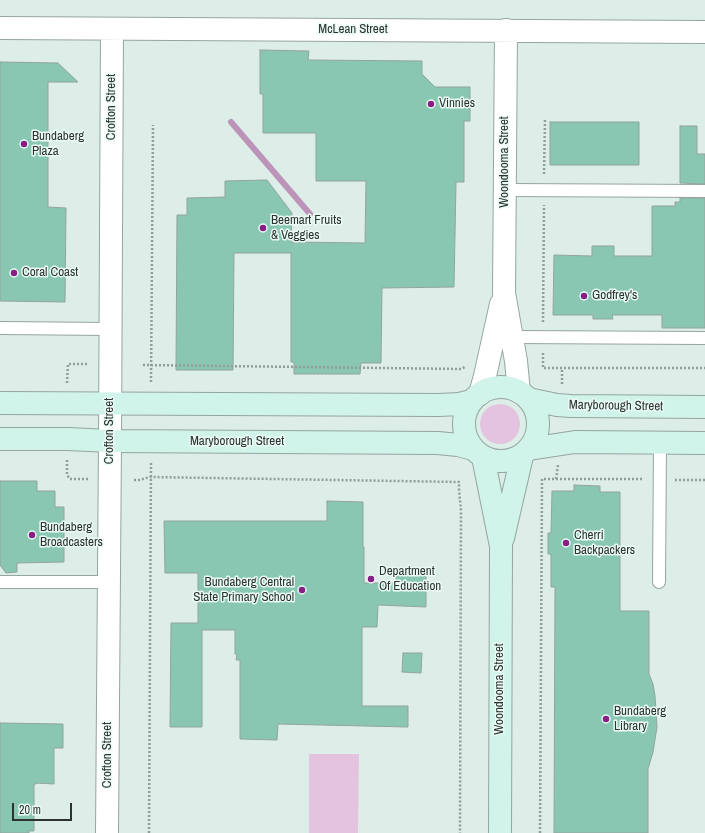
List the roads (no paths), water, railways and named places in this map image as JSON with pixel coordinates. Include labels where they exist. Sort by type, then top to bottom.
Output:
[{"type":"street","name":"McLean Street","points":[[0,28],[705,32]]},
{"type":"street","name":"Crofton Street","points":[[107,833],[112,29]]},
{"type":"street","name":"Woondooma Street","points":[[506,30],[504,293],[517,368],[524,395]]},
{"type":"street","name":"Woondooma Street","points":[[476,398],[485,376],[504,293]]},
{"type":"street","points":[[0,403],[439,405],[459,404],[476,398],[489,389],[499,387],[510,388],[524,395],[534,408],[538,418],[538,429],[535,440],[525,452],[513,460],[502,462],[492,461],[478,453],[467,440],[464,430],[464,420],[467,410],[476,398]]},
{"type":"street","name":"Maryborough Street","points":[[524,395],[557,405],[571,406],[705,407]]},
{"type":"street","name":"Maryborough Street","points":[[0,439],[438,443],[458,445],[478,453]]},
{"type":"street","points":[[525,452],[575,442],[705,443]]},
{"type":"street","name":"Woondooma Street","points":[[501,546],[525,452]]},
{"type":"street","name":"Woondooma Street","points":[[478,453],[501,546],[500,833]]},
{"type":"lane","points":[[505,190],[705,191]]},
{"type":"lane","points":[[0,328],[110,329]]},
{"type":"lane","points":[[511,337],[705,338]]},
{"type":"lane","points":[[659,582],[660,443]]},
{"type":"lane","points":[[0,582],[109,582]]},
{"type":"waterway","points":[[231,122],[310,214]]},
{"type":"place","name":"Vinnies","points":[[431,104]]},
{"type":"place","name":"Bundaberg Plaza","points":[[24,144]]},
{"type":"place","name":"Beemart Fruits & Veggies","points":[[263,228]]},
{"type":"place","name":"Coral Coast","points":[[14,273]]},
{"type":"place","name":"Godfrey's","points":[[584,296]]},
{"type":"place","name":"Bundaberg Broadcasters","points":[[32,535]]},
{"type":"place","name":"Cherri Backpackers","points":[[566,543]]},
{"type":"place","name":"Department Of Education","points":[[371,579]]},
{"type":"place","name":"Bundaberg Central State Primary School","points":[[302,590]]},
{"type":"place","name":"Bundaberg Library","points":[[606,719]]}]
